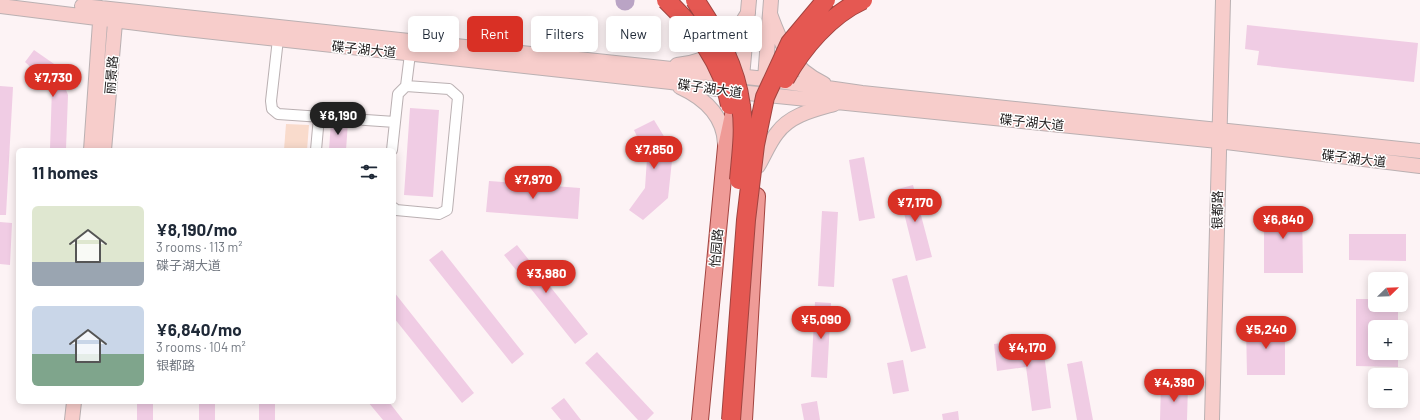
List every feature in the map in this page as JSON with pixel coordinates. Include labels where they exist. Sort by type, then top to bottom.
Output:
[{"type":"highway","points":[[666,0],[688,21],[710,52],[728,93],[736,140],[741,213]]},
{"type":"highway","points":[[695,0],[714,28],[733,70],[741,107],[741,213],[731,420]]},
{"type":"highway","points":[[719,420],[741,213],[765,98],[790,44],[826,0]]},
{"type":"highway","points":[[741,213],[773,100],[795,61],[824,28],[856,3],[863,0]]},
{"type":"main road","name":"碟子湖大道","points":[[33,0],[101,9]]},
{"type":"main road","points":[[744,420],[763,86],[771,0]]},
{"type":"main road","name":"银都路","points":[[1212,420],[1218,136],[1223,0]]},
{"type":"main road","name":"碟子湖大道","points":[[0,6],[116,10],[656,68],[740,84]]},
{"type":"main road","points":[[656,68],[700,61],[721,50],[737,32],[748,6]]},
{"type":"main road","points":[[740,84],[748,6]]},
{"type":"main road","name":"丽景路","points":[[91,148],[101,9]]},
{"type":"main road","name":"碟子湖大道","points":[[116,10],[278,39],[671,82],[833,89],[1218,136],[1420,166]]},
{"type":"main road","name":"丽景路","points":[[104,148],[116,10]]},
{"type":"main road","points":[[770,14],[780,44],[789,58],[815,80],[833,89]]},
{"type":"main road","points":[[671,82],[694,93],[712,109],[722,122],[726,147]]},
{"type":"main road","name":"怡园路","points":[[700,420],[726,147],[740,84]]},
{"type":"main road","name":"碟子湖大道","points":[[763,86],[840,102],[1218,136],[1420,151]]},
{"type":"main road","points":[[758,166],[776,133],[790,121],[804,113],[840,102]]},
{"type":"main road","points":[[72,420],[74,404]]},
{"type":"main road","points":[[82,420],[83,404]]},
{"type":"street","points":[[278,39],[271,101],[272,109],[278,114],[395,122]]},
{"type":"street","points":[[392,148],[398,94],[406,86],[410,54]]},
{"type":"street","points":[[396,210],[439,214],[447,210],[458,97],[449,89],[406,86]]},
{"type":"street","points":[[316,148],[319,117]]},
{"type":"shaded area","points":[[286,124],[309,125],[307,148],[284,148]]},
{"type":"building","points":[[1247,25],[1418,43],[1414,82],[1257,65],[1259,51],[1245,49]]},
{"type":"building","points":[[34,50],[57,66],[68,95],[66,148],[50,148],[52,87],[25,62]]},
{"type":"building","points":[[0,86],[13,87],[6,215],[0,215]]},
{"type":"building","points":[[410,108],[439,110],[433,197],[404,195]]},
{"type":"building","points":[[654,120],[673,151],[668,198],[643,220],[629,210],[645,188],[647,158],[634,130]]},
{"type":"building","points":[[331,121],[348,122],[346,148],[329,148]]},
{"type":"building","points":[[864,157],[875,218],[859,221],[849,160]]},
{"type":"building","points":[[489,181],[580,188],[578,219],[486,212]]},
{"type":"building","points":[[913,185],[932,257],[916,261],[898,189]]},
{"type":"building","points":[[1302,206],[1303,273],[1264,273],[1264,207]]},
{"type":"building","points":[[822,211],[838,212],[834,287],[818,286]]},
{"type":"building","points":[[0,222],[12,223],[10,265],[0,264]]},
{"type":"building","points":[[1349,234],[1406,234],[1406,261],[1349,260]]},
{"type":"building","points":[[517,245],[588,334],[575,344],[504,255]]},
{"type":"building","points":[[442,250],[524,354],[512,364],[429,260]]},
{"type":"building","points":[[907,275],[926,348],[911,352],[892,279]]},
{"type":"building","points":[[396,295],[474,393],[462,403],[396,320]]},
{"type":"building","points":[[1356,299],[1368,299],[1368,312],[1398,312],[1398,320],[1368,320],[1368,360],[1398,360],[1398,367],[1356,366]]},
{"type":"building","points":[[815,302],[831,303],[827,378],[811,377]]},
{"type":"building","points":[[1246,325],[1285,325],[1285,375],[1247,375]]},
{"type":"building","points":[[1042,338],[1051,408],[1032,411],[1026,367],[997,371],[994,344]]},
{"type":"building","points":[[597,352],[654,413],[647,420],[638,420],[585,363]]},
{"type":"building","points":[[903,360],[909,391],[893,394],[887,363]]},
{"type":"building","points":[[1082,361],[1093,420],[1077,420],[1067,364]]},
{"type":"building","points":[[1161,385],[1188,386],[1187,420],[1160,420]]},
{"type":"building","points":[[564,398],[581,420],[561,420],[551,408]]},
{"type":"building","points":[[817,401],[820,420],[804,420],[801,404]]},
{"type":"building","points":[[137,404],[153,404],[153,420],[137,420]]},
{"type":"building","points":[[199,404],[215,404],[215,420],[199,420]]},
{"type":"building","points":[[259,404],[275,404],[275,420],[259,420]]},
{"type":"building","points":[[370,404],[391,404],[403,420],[383,420]]},
{"type":"building","points":[[958,411],[959,420],[943,420],[942,414]]}]
